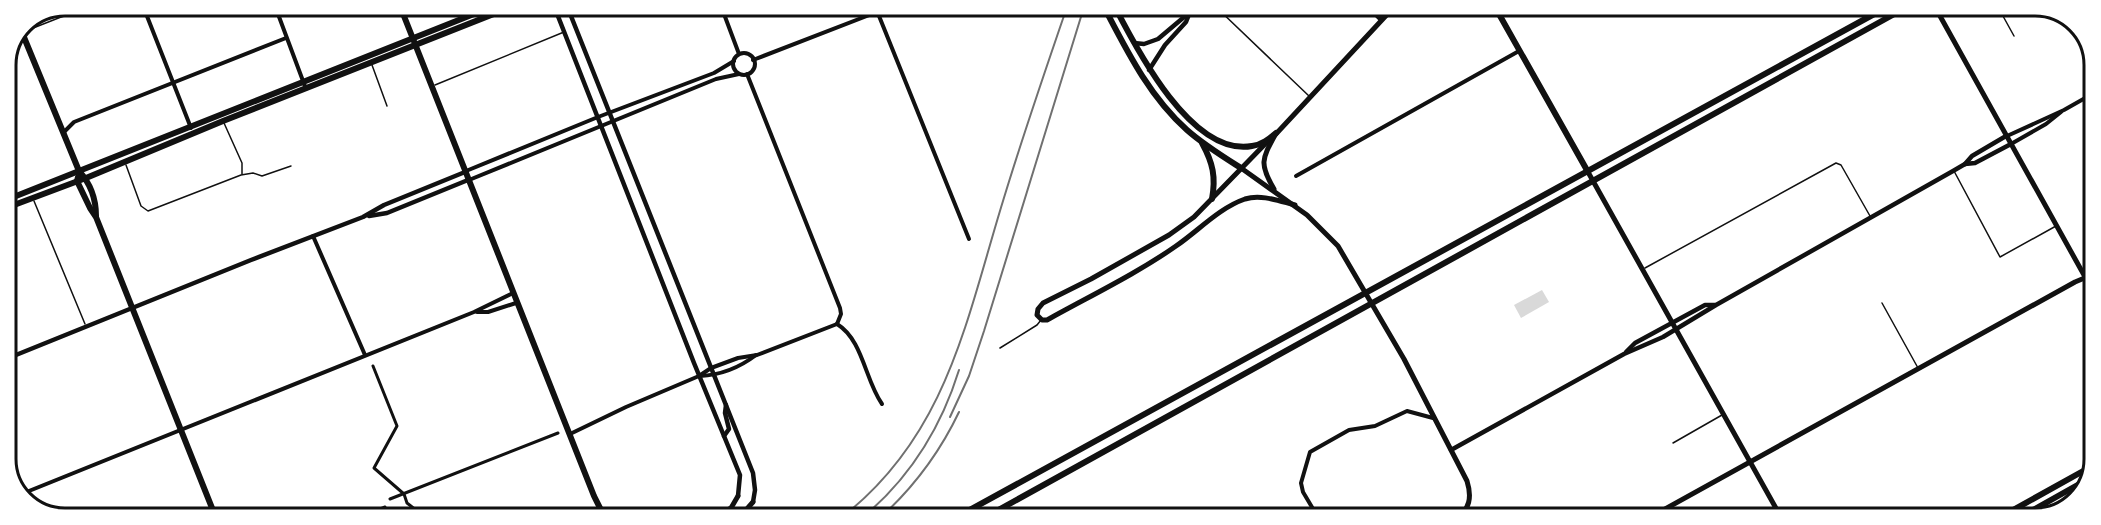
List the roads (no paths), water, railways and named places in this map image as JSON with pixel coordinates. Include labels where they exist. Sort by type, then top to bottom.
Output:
[{"type":"main road","points":[[404,16],[516,303],[600,508]]},
{"type":"main road","points":[[414,42],[472,16]]},
{"type":"main road","points":[[16,204],[124,162],[304,81],[486,16]]},
{"type":"main road","points":[[1109,16],[1132,62],[1176,119],[1201,141],[1294,205],[1318,224],[1338,246],[1404,359],[1467,481],[1470,490],[1466,508]]},
{"type":"main road","points":[[1120,16],[1149,70],[1170,99],[1188,117],[1223,144],[1235,147],[1253,146],[1264,143],[1276,133]]},
{"type":"main road","points":[[1294,205],[1264,198],[1245,199],[1228,207],[1151,262],[1047,320],[1038,317],[1037,312],[1043,303],[1169,235],[1194,217],[1386,16]]},
{"type":"main road","points":[[1500,16],[1776,508]]},
{"type":"main road","points":[[974,508],[1871,16]]},
{"type":"main road","points":[[1002,508],[1891,16]]},
{"type":"main road","points":[[1940,16],[2084,275]]},
{"type":"main road","points":[[24,39],[79,171],[86,178],[96,203],[96,217]]},
{"type":"main road","points":[[16,196],[306,89],[370,59]]},
{"type":"main road","points":[[1276,133],[1263,165],[1265,174],[1277,193]]},
{"type":"main road","points":[[1201,141],[1214,175],[1212,200]]},
{"type":"main road","points":[[79,171],[77,181],[96,217],[212,508]]},
{"type":"main road","points":[[1667,508],[2084,278]]},
{"type":"main road","points":[[2017,508],[2083,471]]},
{"type":"main road","points":[[2037,508],[2077,485]]},
{"type":"main road","points":[[731,508],[738,496]]},
{"type":"main road","points":[[748,508],[753,501]]},
{"type":"street","points":[[147,16],[191,130]]},
{"type":"street","points":[[278,16],[306,89]]},
{"type":"street","points":[[558,16],[740,476],[738,496]]},
{"type":"street","points":[[571,16],[753,473],[755,490],[753,501]]},
{"type":"street","points":[[725,16],[739,54]]},
{"type":"street","points":[[753,60],[865,16]]},
{"type":"street","points":[[880,16],[969,239]]},
{"type":"street","points":[[1133,43],[1144,44],[1158,39],[1184,16]]},
{"type":"street","points":[[1149,70],[1188,16]]},
{"type":"street","points":[[1378,16],[1382,20]]},
{"type":"street","points":[[63,133],[74,122],[286,38]]},
{"type":"street","points":[[1296,176],[1520,51]]},
{"type":"street","points":[[363,217],[387,213],[716,79],[747,74],[754,67],[753,60],[746,54],[739,54]]},
{"type":"street","points":[[17,355],[363,217],[384,205],[598,117],[714,73],[734,61],[739,54]]},
{"type":"street","points":[[734,61],[733,67],[739,74]]},
{"type":"street","points":[[570,435],[626,407],[699,376],[711,368],[738,358],[757,355],[837,324],[841,314],[840,308],[747,74]]},
{"type":"street","points":[[1451,450],[1624,354],[1676,329],[1965,164],[1972,156],[2006,136],[2084,99]]},
{"type":"street","points":[[1965,164],[1975,163],[2011,144],[2046,124],[2064,110]]},
{"type":"street","points":[[313,236],[365,355]]},
{"type":"street","points":[[29,492],[474,312],[513,293]]},
{"type":"street","points":[[474,312],[488,312],[516,303]]},
{"type":"street","points":[[1624,354],[1635,344],[1705,305],[1716,305]]},
{"type":"street","points":[[837,324],[850,336],[882,404]]},
{"type":"street","points":[[699,376],[714,376],[743,365],[757,355]]},
{"type":"street","points":[[373,366],[397,426],[374,468],[404,494],[407,503],[413,508]]},
{"type":"street","points":[[724,436],[729,429],[725,413],[726,405]]},
{"type":"street","points":[[1313,508],[1302,483],[1307,458],[1314,448],[1349,430],[1375,426],[1407,411],[1433,418]]},
{"type":"street","points":[[390,499],[558,433]]},
{"type":"lane","points":[[33,30],[65,16]]},
{"type":"lane","points":[[1226,16],[1310,96]]},
{"type":"lane","points":[[2003,16],[2014,36]]},
{"type":"lane","points":[[431,86],[565,32]]},
{"type":"lane","points":[[370,59],[387,106]]},
{"type":"lane","points":[[223,120],[242,163],[241,175]]},
{"type":"lane","points":[[124,162],[141,206],[148,211],[241,175],[253,173],[262,176],[291,166]]},
{"type":"lane","points":[[1642,269],[1833,163],[1841,165],[1870,217]]},
{"type":"lane","points":[[1953,171],[2000,256],[2057,225]]},
{"type":"lane","points":[[32,197],[86,327]]},
{"type":"lane","points":[[1882,303],[1918,369]]},
{"type":"lane","points":[[1000,348],[1042,320]]},
{"type":"lane","points":[[1673,443],[1723,415]]},
{"type":"railway","points":[[852,508],[877,486],[906,451],[929,413],[948,374],[977,290],[1018,152],[1064,16]]},
{"type":"railway","points":[[950,417],[969,376],[984,331],[1081,16]]},
{"type":"railway","points":[[873,508],[909,469],[933,432],[959,370]]},
{"type":"railway","points":[[890,508],[924,469],[959,412]]}]
